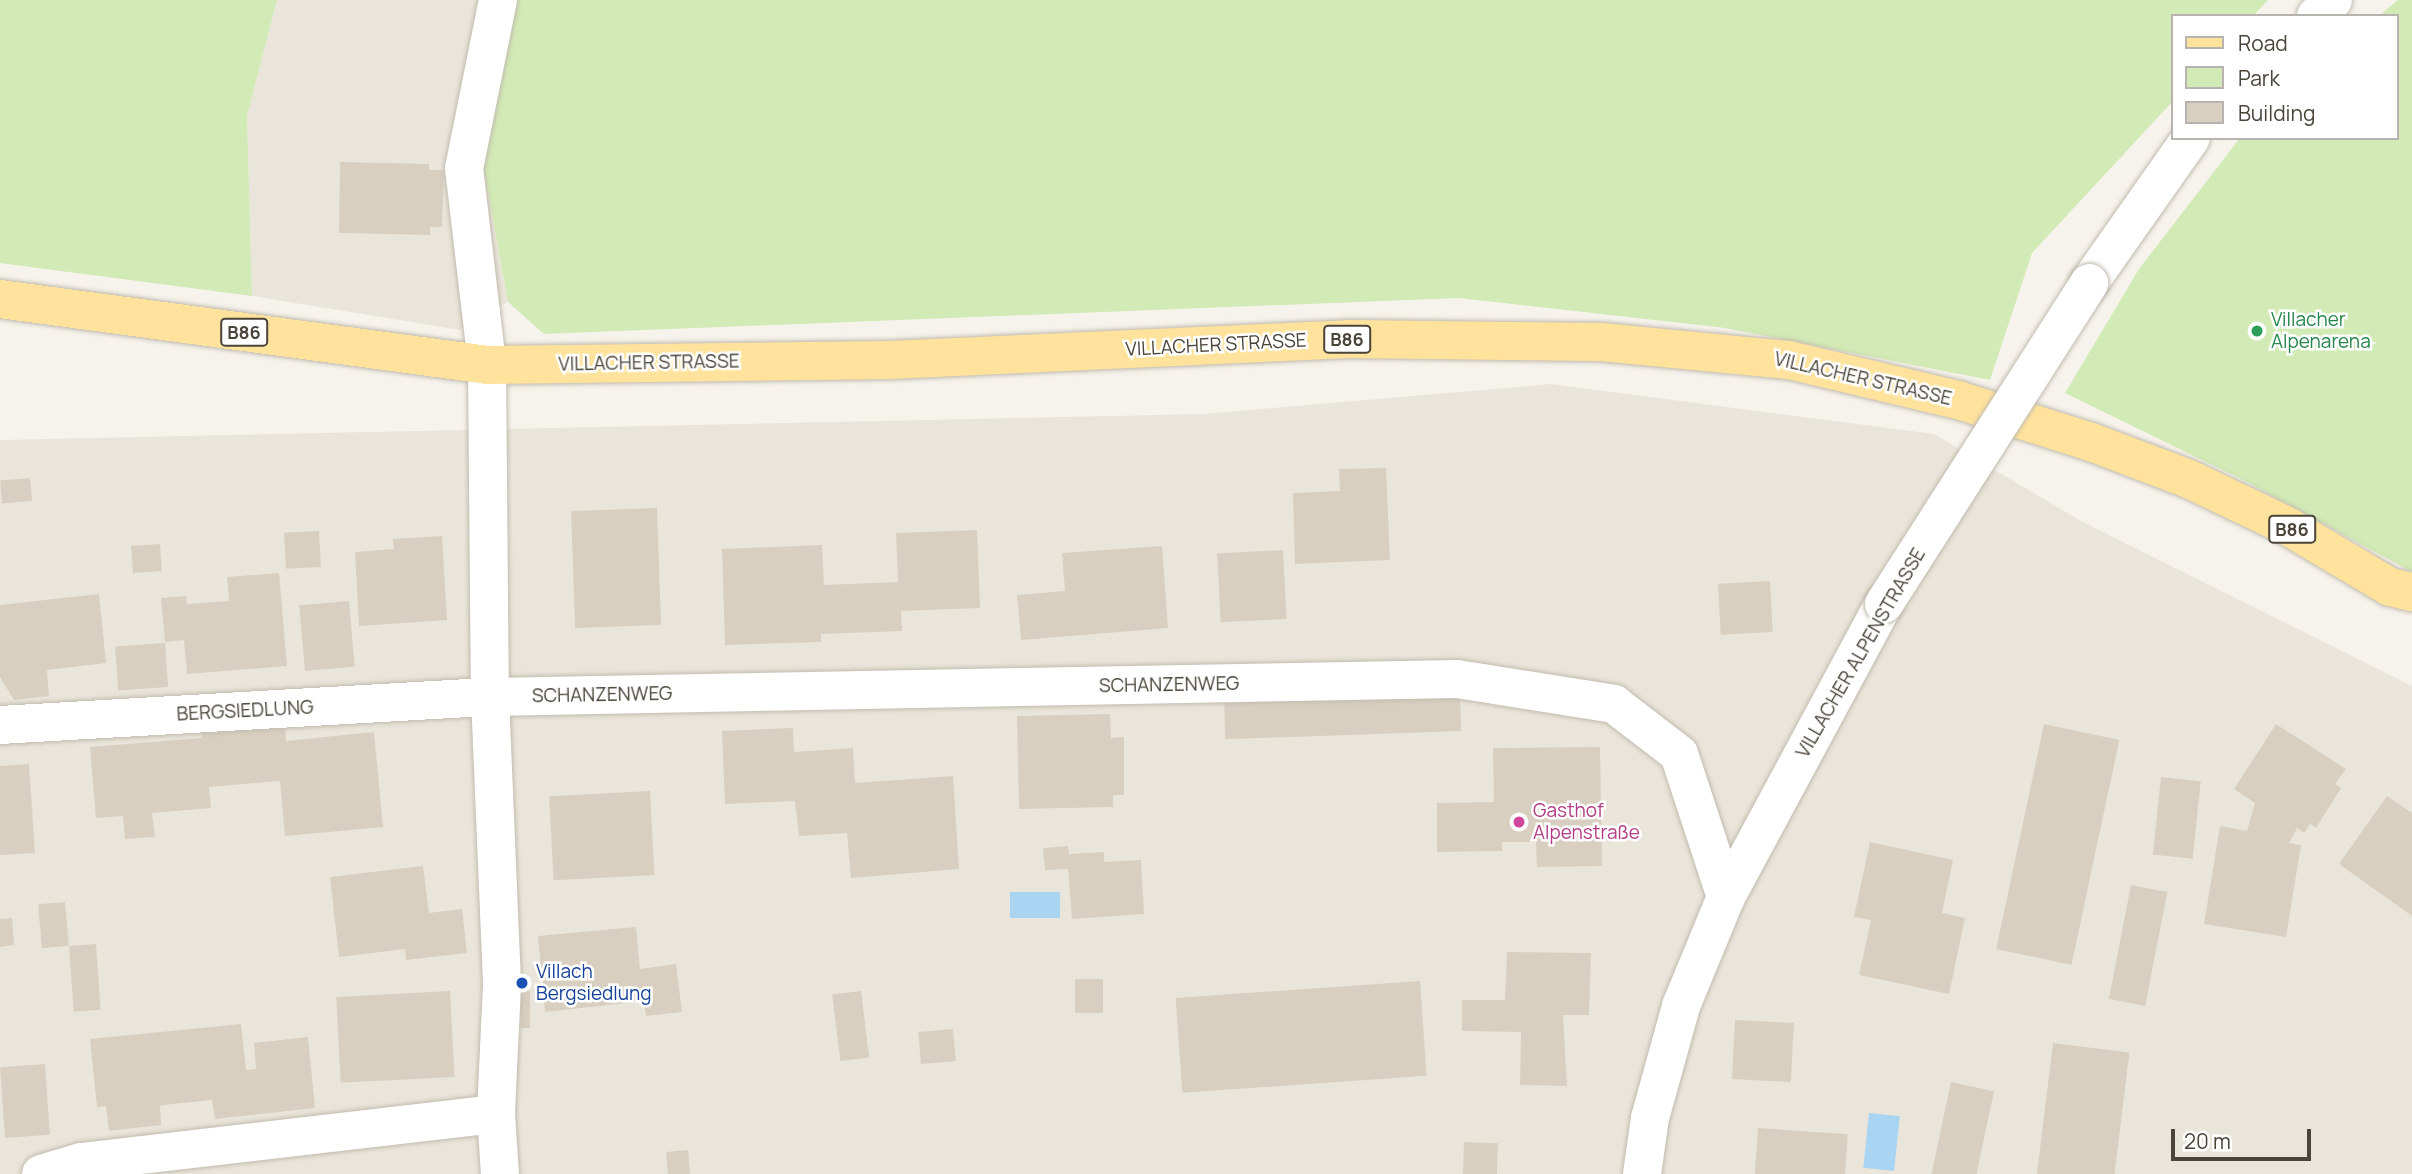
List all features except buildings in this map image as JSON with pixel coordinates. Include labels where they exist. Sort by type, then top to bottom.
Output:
[{"type":"main road","name":"VILLACHER STRASSE","points":[[0,299],[487,365],[889,360],[1349,339],[1601,342],[1789,360],[1958,400],[2177,474],[2289,527],[2401,589],[2412,622]]},
{"type":"street","points":[[498,0],[464,168],[487,365],[490,697],[502,985],[496,1114],[500,1174]]},
{"type":"street","points":[[2318,14],[2333,0]]},
{"type":"street","name":"VILLACHER ALPENSTRASSE","points":[[1642,1174],[1650,1118],[1681,1006],[1726,897],[1884,604],[2089,283],[2190,140]]},
{"type":"street","name":"SCHANZENWEG","points":[[490,697],[1457,680],[1614,704],[1679,754],[1726,897]]},
{"type":"street","name":"BERGSIEDLUNG","points":[[0,725],[490,697]]},
{"type":"street","points":[[41,1174],[81,1162],[496,1114]]},
{"type":"shaded area","points":[[277,0],[505,0],[483,164],[508,302],[460,330],[252,296],[247,116]]},
{"type":"shaded area","points":[[1551,384],[1934,434],[2081,521],[2412,686],[2412,1174],[0,1174],[0,440],[1203,414]]},
{"type":"green space","points":[[0,0],[277,0],[247,116],[252,296],[0,263]]},
{"type":"green space","points":[[505,0],[2268,0],[2255,14],[2170,14],[2170,104],[2032,253],[1990,380],[1725,328],[1459,298],[544,334],[508,302],[483,164]]},
{"type":"green space","name":"Villacher Alpenarena","points":[[2398,0],[2412,0],[2412,572],[2239,478],[2065,393],[2139,269],[2238,140],[2398,140],[2398,14],[2381,14]]},
{"type":"water","points":[[1010,892],[1060,892],[1060,918],[1010,918]]},
{"type":"water","points":[[1869,1113],[1900,1116],[1894,1171],[1863,1168]]},
{"type":"place","name":"Villacher Alpenarena","points":[[2257,331]]},
{"type":"place","name":"Gasthof Alpenstraße","points":[[1519,822]]},
{"type":"place","name":"Villach Bergsiedlung","points":[[522,983]]}]
